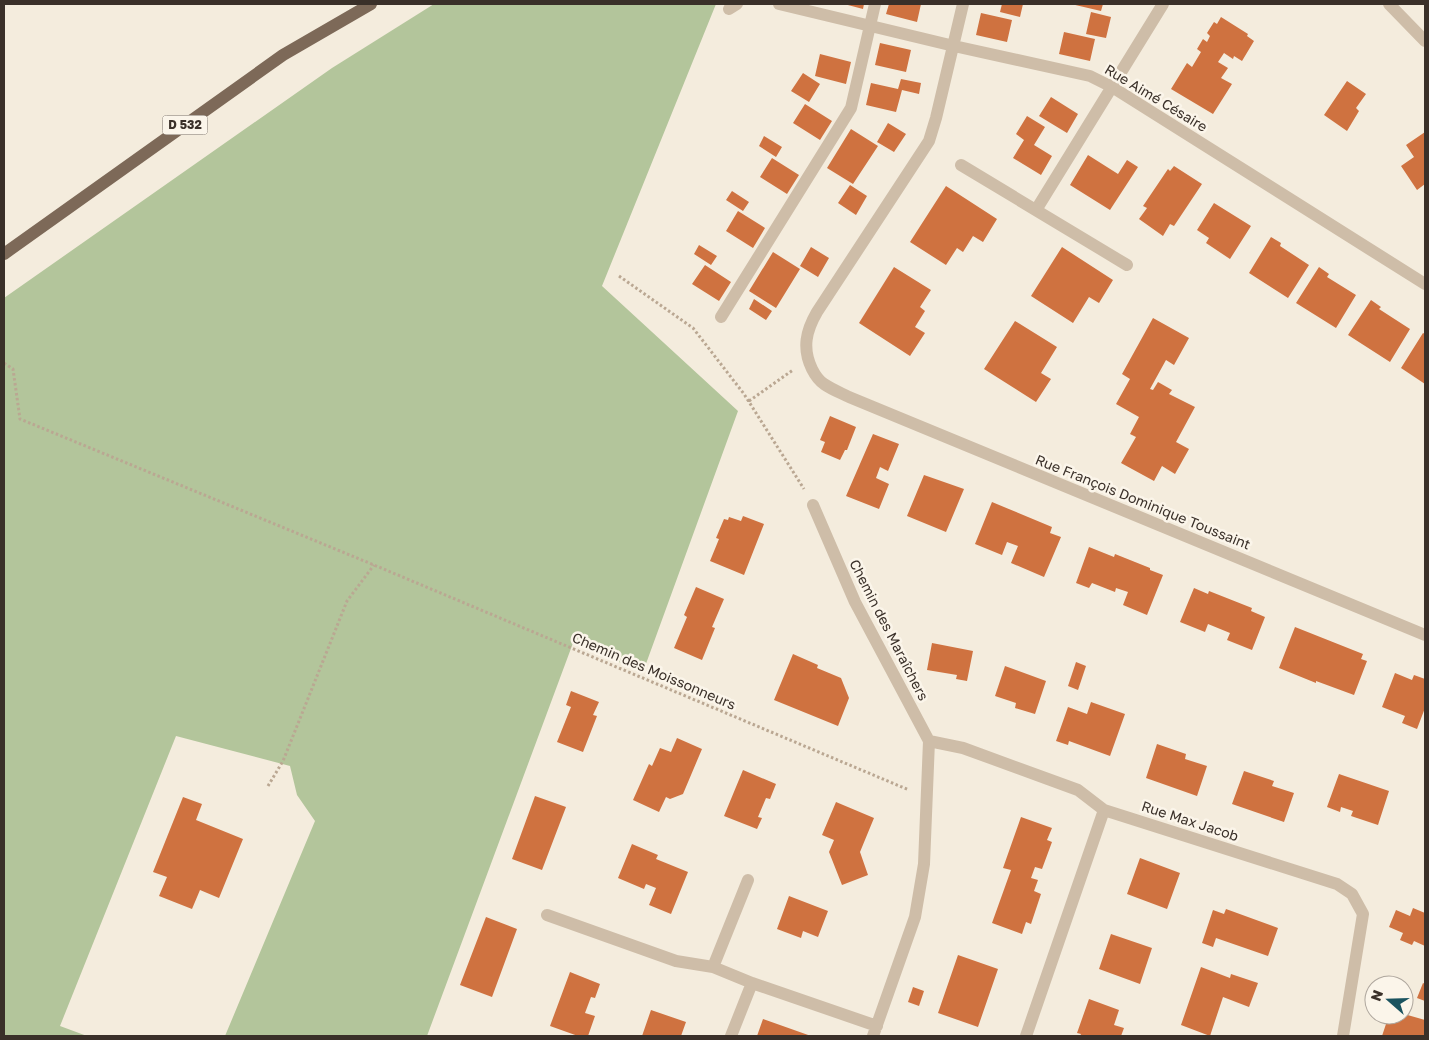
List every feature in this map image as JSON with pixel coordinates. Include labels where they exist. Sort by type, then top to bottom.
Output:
[{"type":"main road","name":"D 532","points":[[4,254],[283,55],[371,4]]},
{"type":"street","name":"Rue Aimé Césaire","points":[[779,4],[1090,76],[1112,87],[1425,284]]},
{"type":"street","points":[[721,317],[852,108],[875,4]]},
{"type":"street","points":[[808,360],[805,348],[807,334],[815,316],[929,141],[963,4]]},
{"type":"street","points":[[1036,210],[1163,4]]},
{"type":"street","points":[[1389,4],[1425,41]]},
{"type":"street","points":[[962,165],[1127,265]]},
{"type":"street","name":"Rue François Dominique Toussaint","points":[[808,360],[816,377],[823,384],[849,397],[1425,635]]},
{"type":"street","name":"Chemin des Maraîchers","points":[[813,505],[855,602],[929,741]]},
{"type":"street","points":[[547,915],[676,961],[713,967],[875,1031],[915,917],[924,864],[929,741]]},
{"type":"street","name":"Rue Max Jacob","points":[[929,741],[963,748],[1078,790],[1104,810],[1337,884],[1352,894],[1363,914],[1343,1036]]},
{"type":"street","points":[[1026,1036],[1104,810]]},
{"type":"street","points":[[713,967],[748,880]]},
{"type":"street","points":[[732,1036],[752,983]]},
{"type":"path","points":[[619,276],[693,328],[749,401],[813,505]]},
{"type":"path","points":[[749,401],[808,360]]},
{"type":"path","name":"Chemin des Moissonneurs","points":[[4,363],[13,369],[20,419],[374,565],[926,798]]},
{"type":"path","points":[[268,786],[284,761],[347,601],[374,565]]},
{"type":"green space","points":[[434,4],[716,4],[602,286],[738,411],[643,672],[573,643],[427,1036],[225,1036],[315,821],[297,795],[290,766],[176,736],[60,1026],[87,1036],[4,1036],[4,298],[332,68]]},
{"type":"building","points":[[844,4],[864,4],[863,9]]},
{"type":"building","points":[[889,4],[921,4],[917,22],[886,14]]},
{"type":"building","points":[[1002,4],[1023,4],[1020,17],[1000,12]]},
{"type":"building","points":[[1071,4],[1103,4],[1101,11]]},
{"type":"building","points":[[1091,12],[1111,17],[1106,38],[1086,34]]},
{"type":"building","points":[[981,13],[1012,20],[1007,42],[976,35]]},
{"type":"building","points":[[1221,17],[1248,34],[1247,36],[1254,41],[1242,61],[1234,56],[1233,59],[1224,53],[1218,62],[1228,68],[1221,78],[1232,84],[1213,114],[1171,89],[1187,63],[1192,67],[1201,52],[1197,49],[1203,39],[1207,42],[1210,36],[1207,33],[1214,22],[1217,24]]},
{"type":"building","points":[[1064,32],[1095,39],[1090,61],[1059,54]]},
{"type":"building","points":[[880,43],[911,50],[906,72],[875,65]]},
{"type":"building","points":[[820,54],[851,62],[846,84],[815,76]]},
{"type":"building","points":[[803,73],[820,84],[809,102],[791,91]]},
{"type":"building","points":[[901,79],[921,83],[919,94],[902,90],[896,112],[866,105],[871,83],[898,89]]},
{"type":"building","points":[[1347,81],[1366,94],[1356,108],[1359,111],[1347,131],[1324,115]]},
{"type":"building","points":[[1051,97],[1078,114],[1067,133],[1039,116]]},
{"type":"building","points":[[805,104],[832,121],[820,140],[793,123]]},
{"type":"building","points":[[1027,116],[1045,127],[1034,145],[1052,156],[1041,175],[1013,158],[1024,140],[1016,134]]},
{"type":"building","points":[[888,123],[906,134],[894,152],[877,142]]},
{"type":"building","points":[[851,129],[878,146],[853,184],[827,168]]},
{"type":"building","points":[[1425,132],[1425,184],[1417,190],[1401,166],[1414,157],[1406,145]]},
{"type":"building","points":[[764,136],[782,147],[776,157],[759,146]]},
{"type":"building","points":[[1088,155],[1118,174],[1127,160],[1138,167],[1110,210],[1070,185]]},
{"type":"building","points":[[772,158],[799,175],[787,194],[760,177]]},
{"type":"building","points":[[1174,166],[1202,184],[1174,226],[1170,224],[1163,236],[1139,219],[1147,208],[1143,206],[1168,169],[1170,171]]},
{"type":"building","points":[[850,185],[867,196],[856,215],[838,203]]},
{"type":"building","points":[[946,186],[997,219],[983,242],[973,236],[963,252],[957,248],[946,265],[910,242]]},
{"type":"building","points":[[732,191],[749,202],[743,211],[726,200]]},
{"type":"building","points":[[1214,203],[1251,226],[1230,259],[1206,243],[1209,238],[1197,230]]},
{"type":"building","points":[[738,211],[765,228],[753,248],[726,231]]},
{"type":"building","points":[[1271,237],[1281,243],[1280,246],[1309,265],[1288,298],[1249,273]]},
{"type":"building","points":[[699,245],[717,256],[711,265],[694,254]]},
{"type":"building","points":[[811,247],[829,258],[818,277],[800,266]]},
{"type":"building","points":[[1062,247],[1113,280],[1099,303],[1089,297],[1073,323],[1031,296]]},
{"type":"building","points":[[773,252],[800,269],[776,308],[749,291]]},
{"type":"building","points":[[705,265],[731,282],[719,301],[692,284]]},
{"type":"building","points":[[894,267],[931,290],[920,307],[925,311],[915,327],[925,333],[910,356],[859,323]]},
{"type":"building","points":[[1319,267],[1329,274],[1327,277],[1356,295],[1336,328],[1296,303]]},
{"type":"building","points":[[754,299],[772,311],[766,320],[749,309]]},
{"type":"building","points":[[1371,300],[1381,307],[1379,309],[1410,329],[1390,362],[1348,335]]},
{"type":"building","points":[[1153,318],[1189,338],[1174,365],[1166,360],[1150,389],[1153,390],[1158,382],[1172,390],[1169,394],[1195,407],[1176,442],[1189,449],[1175,474],[1162,466],[1154,481],[1121,463],[1136,437],[1130,434],[1139,417],[1116,404],[1130,379],[1122,374]]},
{"type":"building","points":[[1015,321],[1057,347],[1041,373],[1051,379],[1036,402],[984,369]]},
{"type":"building","points":[[1423,333],[1425,334],[1425,384],[1401,368]]},
{"type":"building","points":[[830,416],[856,427],[847,450],[845,450],[840,460],[821,452],[825,442],[820,440]]},
{"type":"building","points":[[873,434],[899,444],[888,471],[880,467],[876,478],[889,484],[879,509],[846,496]]},
{"type":"building","points":[[924,475],[964,489],[946,532],[907,516]]},
{"type":"building","points":[[992,502],[1052,527],[1050,533],[1061,537],[1044,577],[1011,563],[1018,546],[1007,542],[1002,555],[975,544]]},
{"type":"building","points":[[743,516],[764,524],[744,575],[710,561],[719,539],[716,538],[724,519],[728,520],[729,517],[741,521]]},
{"type":"building","points":[[1089,547],[1114,557],[1115,554],[1163,575],[1147,615],[1123,605],[1128,592],[1116,588],[1115,592],[1092,583],[1089,588],[1076,583]]},
{"type":"building","points":[[696,587],[724,599],[712,627],[715,628],[702,660],[674,648],[687,617],[684,615]]},
{"type":"building","points":[[1194,588],[1208,594],[1209,591],[1252,608],[1251,611],[1265,617],[1252,650],[1227,640],[1230,633],[1208,624],[1205,632],[1180,622]]},
{"type":"building","points":[[1295,627],[1363,654],[1361,659],[1367,661],[1354,695],[1316,681],[1316,683],[1279,668]]},
{"type":"building","points":[[932,643],[973,651],[967,681],[956,679],[957,675],[927,670]]},
{"type":"building","points":[[793,654],[818,665],[817,668],[841,678],[849,698],[838,726],[774,700]]},
{"type":"building","points":[[1076,662],[1086,666],[1078,690],[1068,686]]},
{"type":"building","points":[[1005,666],[1046,681],[1035,714],[1015,708],[1016,703],[995,696]]},
{"type":"building","points":[[1395,673],[1412,680],[1414,675],[1425,679],[1425,708],[1417,729],[1402,723],[1405,716],[1382,707]]},
{"type":"building","points":[[571,691],[599,702],[593,715],[597,716],[583,752],[557,742],[571,707],[566,705]]},
{"type":"building","points":[[1091,702],[1125,714],[1110,756],[1069,741],[1068,745],[1056,741],[1068,707],[1087,714]]},
{"type":"building","points":[[677,738],[702,749],[683,794],[670,799],[666,797],[659,812],[633,800],[649,764],[652,766],[660,748],[671,752]]},
{"type":"building","points":[[1157,744],[1186,754],[1185,759],[1207,766],[1197,796],[1146,778]]},
{"type":"building","points":[[743,770],[776,784],[770,799],[766,798],[758,817],[762,818],[757,829],[724,816]]},
{"type":"building","points":[[1244,771],[1274,781],[1272,786],[1294,793],[1284,822],[1232,804]]},
{"type":"building","points":[[1339,774],[1389,791],[1378,825],[1351,816],[1353,811],[1341,807],[1340,812],[1327,807]]},
{"type":"building","points":[[535,796],[566,807],[542,870],[512,859]]},
{"type":"building","points":[[183,797],[202,804],[196,820],[243,839],[219,898],[200,890],[192,909],[159,896],[167,877],[153,872]]},
{"type":"building","points":[[836,802],[874,818],[860,852],[868,875],[842,885],[829,852],[834,840],[822,835]]},
{"type":"building","points":[[1021,817],[1052,828],[1047,840],[1052,842],[1042,869],[1035,867],[1031,878],[1038,880],[1034,891],[1041,894],[1031,924],[1026,922],[1022,934],[992,923],[1011,870],[1003,868]]},
{"type":"building","points":[[632,844],[658,855],[656,859],[688,872],[671,914],[649,905],[656,888],[646,884],[644,889],[618,878]]},
{"type":"building","points":[[1140,858],[1180,873],[1167,909],[1127,894]]},
{"type":"building","points":[[789,896],[828,911],[818,937],[803,931],[801,938],[777,929]]},
{"type":"building","points":[[1413,908],[1425,913],[1425,946],[1414,941],[1412,945],[1400,940],[1403,933],[1389,927],[1396,910],[1410,916]]},
{"type":"building","points":[[1226,909],[1278,928],[1268,956],[1216,938],[1213,947],[1202,943],[1213,910],[1224,914]]},
{"type":"building","points":[[486,917],[517,929],[492,997],[460,985]]},
{"type":"building","points":[[1111,934],[1152,948],[1140,984],[1099,969]]},
{"type":"building","points":[[958,955],[998,969],[978,1027],[938,1013]]},
{"type":"building","points":[[1201,967],[1230,978],[1231,974],[1258,983],[1249,1007],[1223,997],[1210,1036],[1181,1025]]},
{"type":"building","points":[[570,972],[600,984],[595,998],[591,997],[585,1013],[595,1016],[588,1036],[578,1036],[550,1026]]},
{"type":"building","points":[[1423,983],[1425,984],[1425,1001],[1417,998]]},
{"type":"building","points":[[913,987],[924,991],[919,1006],[908,1002]]},
{"type":"building","points":[[1089,999],[1119,1010],[1114,1025],[1124,1028],[1121,1036],[1080,1036],[1081,1034],[1077,1033]]},
{"type":"building","points":[[651,1010],[686,1022],[681,1036],[642,1036]]},
{"type":"building","points":[[1414,1017],[1425,1020],[1425,1036],[1382,1036],[1386,1025],[1414,1025]]},
{"type":"building","points":[[763,1019],[811,1036],[757,1036]]}]
